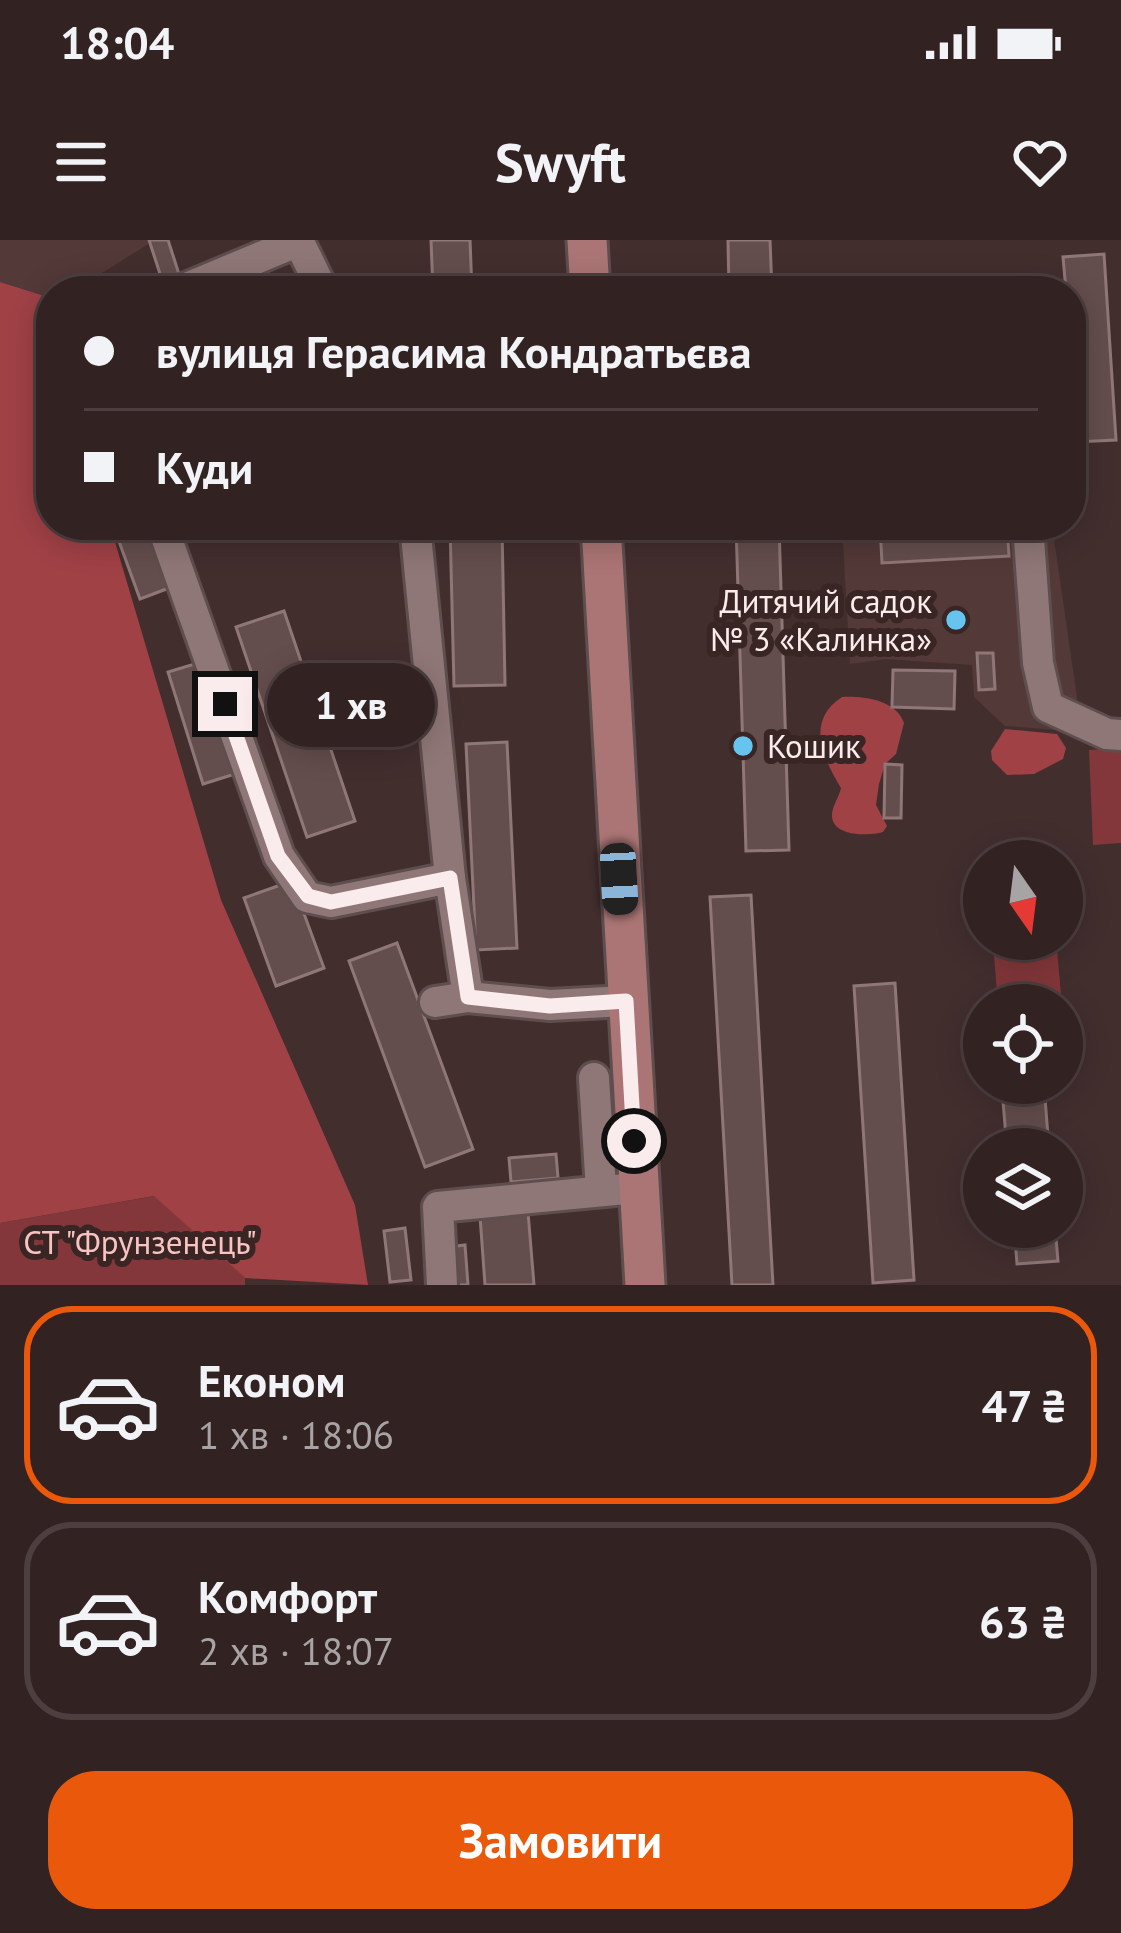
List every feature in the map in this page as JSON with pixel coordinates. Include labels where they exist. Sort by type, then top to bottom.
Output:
[{"type":"main road","points":[[587,240],[589,276]]},
{"type":"main road","points":[[602,540],[626,1001],[619,1189],[645,1285]]},
{"type":"lane","points":[[214,276],[298,240],[316,276]]},
{"type":"lane","points":[[167,540],[278,856],[308,896],[331,902],[450,878]]},
{"type":"lane","points":[[416,540],[450,878],[468,997]]},
{"type":"lane","points":[[1029,540],[1038,663],[1048,707],[1107,734],[1121,735]]},
{"type":"lane","points":[[435,1003],[468,997],[550,1006],[626,1001]]},
{"type":"lane","points":[[442,1285],[438,1208],[619,1189],[594,1078]]},
{"type":"shaded area","points":[[0,240],[150,243],[97,276],[36,276],[36,293],[0,282]]},
{"type":"shaded area","points":[[0,282],[36,293],[36,540],[114,540],[221,900],[355,1205],[368,1285],[245,1278],[154,1196],[0,1223]]},
{"type":"shaded area","name":"Дитячий садок № 3 «Калинка»","points":[[843,540],[1054,540],[1082,732],[1005,726],[974,697],[972,665],[886,659],[850,664]]},
{"type":"shaded area","points":[[842,697],[887,704],[904,723],[896,754],[885,764],[879,784],[876,805],[887,826],[883,832],[857,834],[834,823],[841,788],[824,752],[821,728],[824,717]]},
{"type":"shaded area","points":[[1005,729],[1057,734],[1066,748],[1063,759],[1034,774],[1007,775],[992,760],[991,751]]},
{"type":"green space","points":[[1121,748],[1121,843],[1093,845],[1089,750]]},
{"type":"green space","points":[[994,960],[1058,960],[1060,984],[996,984]]},
{"type":"green space","name":"СТ \"Фрунзенець\"","points":[[155,1196],[245,1278],[245,1285],[0,1285],[0,1223]]},
{"type":"building","points":[[149,240],[168,240],[179,274],[161,276]]},
{"type":"building","points":[[431,240],[470,240],[471,276],[432,276]]},
{"type":"building","points":[[728,240],[770,240],[771,276],[729,276]]},
{"type":"building","points":[[1104,254],[1116,440],[1086,441],[1086,276],[1065,276],[1063,257]]},
{"type":"building","points":[[118,540],[151,540],[169,588],[140,599]]},
{"type":"building","points":[[450,540],[502,540],[505,685],[454,686]]},
{"type":"building","points":[[736,540],[779,540],[789,850],[746,851]]},
{"type":"building","points":[[881,540],[1008,540],[1009,556],[882,563]]},
{"type":"building","points":[[284,611],[355,821],[307,837],[236,627]]},
{"type":"building","points":[[977,653],[993,653],[995,689],[979,690]]},
{"type":"building","points":[[201,662],[235,774],[203,784],[168,672]]},
{"type":"building","points":[[893,670],[955,671],[954,709],[892,707]]},
{"type":"building","points":[[507,742],[517,948],[476,950],[466,744]]},
{"type":"building","points":[[885,764],[902,765],[901,818],[884,818]]},
{"type":"building","points":[[292,881],[324,968],[276,986],[244,898]]},
{"type":"building","points":[[751,895],[773,1285],[732,1285],[710,897]]},
{"type":"building","points":[[397,943],[473,1149],[425,1167],[349,961]]},
{"type":"building","points":[[895,983],[914,1280],[873,1283],[854,986]]},
{"type":"building","points":[[1003,1104],[1045,1104],[1047,1128],[1005,1128]]},
{"type":"building","points":[[556,1154],[558,1178],[511,1182],[509,1158]]},
{"type":"building","points":[[528,1212],[534,1285],[485,1285],[480,1216]]},
{"type":"building","points":[[405,1228],[411,1280],[390,1282],[384,1231]]},
{"type":"building","points":[[465,1245],[468,1285],[451,1285],[448,1247]]},
{"type":"building","points":[[1016,1248],[1057,1248],[1058,1261],[1017,1264]]},
{"type":"place","name":"Дитячий садок № 3 «Калинка»","points":[[956,620]]},
{"type":"place","name":"Кошик","points":[[743,746]]},
{"type":"route","points":[[225,704],[278,856],[308,896],[331,902],[450,878],[468,997],[550,1006],[626,1001],[634,1141]]}]
